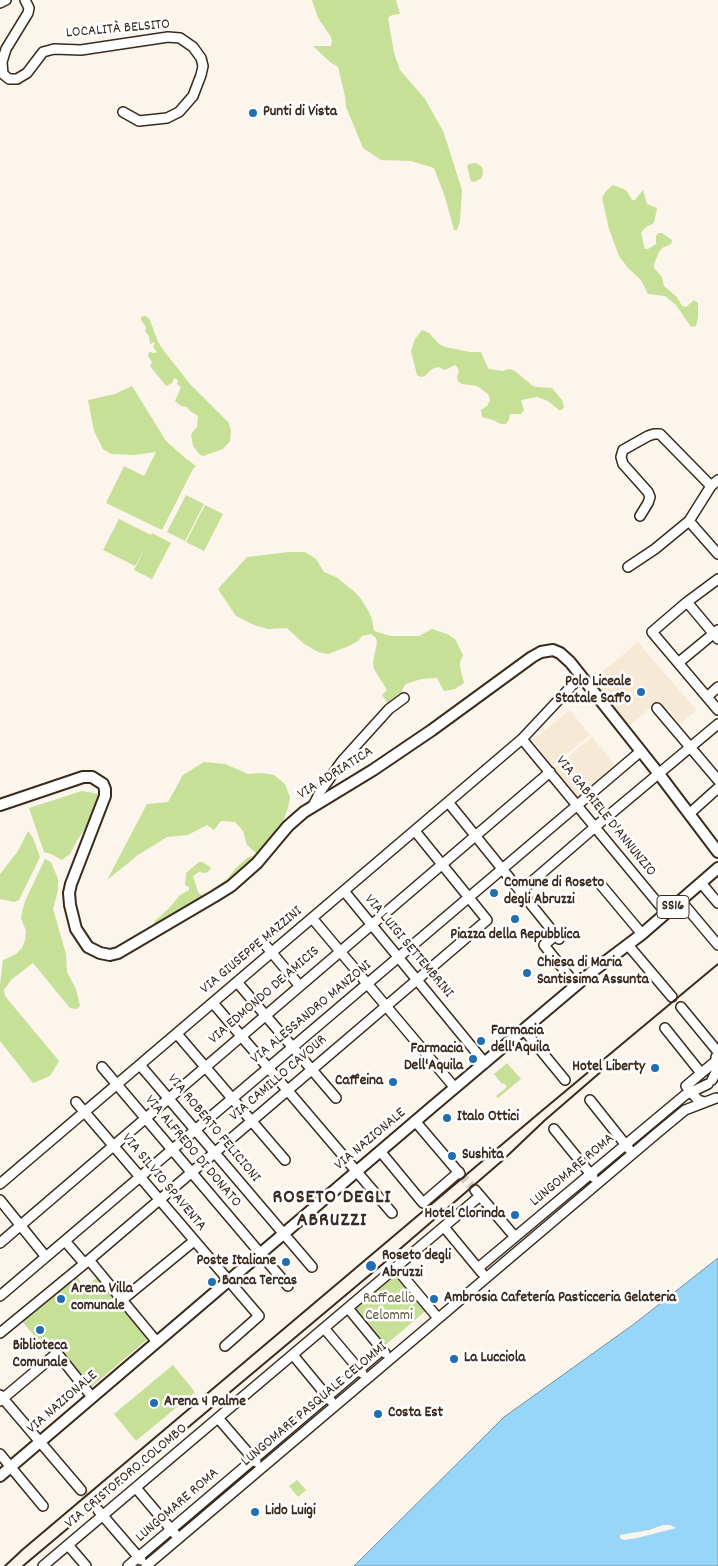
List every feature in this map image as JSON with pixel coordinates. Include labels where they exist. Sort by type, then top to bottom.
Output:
[{"type":"main road","name":"VIA ADRIATICA","points":[[0,805],[81,778],[91,777],[99,780],[104,787],[105,794],[72,884],[69,896],[70,906],[75,926],[81,938],[92,950],[102,954],[122,952],[224,891],[257,862],[294,819],[373,770],[538,654],[550,650],[558,652],[566,658],[582,676],[718,852]]},
{"type":"main road","name":"VIA NAZIONALE","points":[[0,1476],[576,985],[642,934],[718,868]]},
{"type":"street","points":[[0,3],[6,0]]},
{"type":"street","name":"LOCALITÀ BELSITO","points":[[25,0],[29,8],[28,13],[6,49],[2,62],[3,74],[9,79],[17,79],[27,74],[43,52],[54,48],[81,50],[168,37],[180,38],[193,47],[201,58],[203,66],[193,96],[179,112],[167,118],[139,121],[123,112]]},
{"type":"street","points":[[628,567],[655,549],[689,521],[714,483],[660,434],[648,436],[623,450],[621,457],[623,464],[648,492],[650,497],[640,516]]},
{"type":"street","points":[[689,521],[718,554]]},
{"type":"street","points":[[718,580],[687,602],[652,632],[718,710]]},
{"type":"street","points":[[678,663],[716,634],[687,602]]},
{"type":"street","name":"VIA GIUSEPPE MAZZINI","points":[[0,1184],[522,739],[582,676]]},
{"type":"street","points":[[707,697],[718,687]]},
{"type":"street","points":[[313,806],[320,792],[342,761],[389,709],[404,698]]},
{"type":"street","points":[[657,708],[718,780]]},
{"type":"street","points":[[521,891],[718,724]]},
{"type":"street","name":"VIA GABRIELE D'ANNUNZIO","points":[[522,739],[666,914]]},
{"type":"street","name":"VIA ALESSANDRO MANZONI","points":[[0,1296],[641,752]]},
{"type":"street","name":"VIA EDMONDO DE AMICIS","points":[[0,1243],[550,772]]},
{"type":"street","points":[[689,814],[718,788]]},
{"type":"street","points":[[448,802],[558,937],[544,945],[576,985]]},
{"type":"street","points":[[415,831],[469,898]]},
{"type":"street","points":[[701,883],[718,903]]},
{"type":"street","points":[[601,885],[642,934]]},
{"type":"street","name":"VIA LUIGI SETTEMBRINI","points":[[344,891],[486,1063]]},
{"type":"street","name":"VIA CAMILLO CAVOUR","points":[[0,1333],[487,920],[469,898]]},
{"type":"street","points":[[681,901],[718,945]]},
{"type":"street","points":[[312,918],[455,1088]]},
{"type":"street","points":[[262,941],[299,985]]},
{"type":"street","points":[[628,945],[672,997]]},
{"type":"street","points":[[237,982],[336,1098]]},
{"type":"street","points":[[213,1003],[392,1213]]},
{"type":"street","points":[[681,1007],[716,1050],[717,1070],[711,1082],[708,1096],[717,1098]]},
{"type":"street","points":[[665,1028],[701,1073]]},
{"type":"street","points":[[524,1030],[565,1080]]},
{"type":"street","points":[[177,1034],[285,1160]]},
{"type":"street","points":[[711,1082],[694,1097],[687,1087],[701,1073],[716,1050]]},
{"type":"street","name":"VIA ROBERTO FELICIONI","points":[[140,1064],[312,1267]]},
{"type":"street","name":"VIA ALFREDO DI DONATO","points":[[102,1067],[288,1286]]},
{"type":"street","name":"LUNGOMARE PASQUALE CELOMMI","points":[[146,1566],[685,1110],[694,1097],[717,1098]]},
{"type":"street","name":"LUNGOMARE ROMA","points":[[478,1268],[626,1145],[694,1097]]},
{"type":"street","points":[[590,1100],[632,1153]]},
{"type":"street","name":"VIA SILVIO SPAVENTA","points":[[76,1102],[259,1316],[226,1346]]},
{"type":"street","points":[[380,1152],[423,1203],[460,1173],[415,1122]]},
{"type":"street","points":[[554,1129],[598,1183]]},
{"type":"street","name":"VIA CRISTOFORO COLOMBO","points":[[43,1566],[101,1513],[136,1488],[444,1227],[477,1193],[515,1237]]},
{"type":"street","points":[[0,1200],[46,1257]]},
{"type":"street","points":[[444,1227],[486,1278]]},
{"type":"street","points":[[65,1240],[122,1300],[157,1342]]},
{"type":"street","points":[[122,1300],[194,1242]]},
{"type":"street","points":[[396,1268],[438,1318]]},
{"type":"street","points":[[348,1308],[390,1359]]},
{"type":"street","points":[[324,1328],[367,1379]]},
{"type":"street","name":"LUNGOMARE ROMA","points":[[128,1566],[382,1350]]},
{"type":"street","points":[[81,1490],[1,1398],[57,1353],[92,1397]]},
{"type":"street","points":[[293,1355],[335,1406]]},
{"type":"street","points":[[218,1418],[261,1468]]},
{"type":"street","points":[[0,1454],[43,1506]]},
{"type":"street","points":[[136,1488],[178,1538]]},
{"type":"street","points":[[101,1513],[146,1566]]},
{"type":"street","points":[[68,1545],[86,1566]]},
{"type":"shaded area","name":"Polo Liceale Statale Saffo","points":[[638,642],[696,710],[680,724],[669,709],[664,713],[655,704],[628,726],[592,681]]},
{"type":"shaded area","points":[[570,710],[590,735],[552,765],[533,740]]},
{"type":"shaded area","points":[[592,737],[617,768],[578,800],[553,769]]},
{"type":"green space","points":[[312,0],[396,0],[400,14],[392,15],[388,18],[394,53],[400,70],[425,99],[443,131],[462,190],[460,221],[457,230],[454,230],[445,197],[434,168],[411,161],[381,160],[363,148],[346,107],[338,67],[313,46],[331,46],[332,41],[318,18]]},
{"type":"green space","points":[[476,163],[482,167],[483,173],[482,178],[474,182],[471,181],[467,166]]},
{"type":"green space","points":[[613,185],[626,190],[632,200],[635,200],[643,190],[647,204],[657,208],[654,223],[646,227],[641,233],[644,246],[645,249],[648,249],[656,244],[658,233],[662,233],[672,240],[671,244],[662,248],[659,252],[654,268],[662,277],[664,286],[677,297],[682,306],[686,307],[694,300],[698,303],[696,326],[691,327],[676,305],[665,296],[648,294],[641,280],[619,256],[609,229],[602,198]]},
{"type":"green space","points":[[144,316],[150,320],[158,342],[164,351],[190,384],[229,423],[231,431],[230,441],[223,449],[203,456],[193,446],[191,434],[197,427],[198,416],[187,407],[181,406],[175,401],[181,387],[177,384],[178,380],[174,378],[172,383],[166,386],[150,366],[152,362],[148,356],[149,352],[157,352],[153,347],[155,342],[150,344],[149,336],[145,331],[146,327],[141,320],[141,317]]},
{"type":"green space","points":[[422,330],[429,333],[439,344],[445,347],[470,352],[481,352],[489,369],[502,371],[510,369],[533,386],[552,388],[562,400],[564,407],[562,410],[559,410],[548,401],[537,397],[521,400],[524,410],[521,414],[510,414],[506,424],[482,417],[481,410],[487,406],[490,400],[488,394],[477,386],[462,384],[458,381],[457,376],[459,372],[455,365],[445,370],[438,367],[432,369],[425,376],[417,375],[411,351],[415,339]]},
{"type":"green space","points":[[132,386],[166,441],[196,466],[162,530],[106,503],[124,466],[144,476],[156,452],[134,455],[111,454],[103,449],[94,431],[88,400],[115,394]]},
{"type":"green space","points":[[186,495],[204,504],[185,541],[167,532]]},
{"type":"green space","points":[[205,505],[223,514],[204,551],[186,542]]},
{"type":"green space","points":[[119,519],[171,543],[152,579],[134,570],[147,544],[135,566],[103,550]]},
{"type":"green space","points":[[305,552],[316,559],[324,572],[336,577],[355,592],[369,612],[374,631],[390,636],[419,636],[432,629],[455,639],[463,655],[460,667],[464,683],[455,689],[444,691],[437,678],[421,679],[406,684],[402,690],[402,699],[390,706],[382,695],[387,690],[374,669],[373,662],[377,642],[376,638],[371,634],[362,636],[358,641],[349,646],[328,654],[318,652],[304,644],[287,628],[268,629],[254,625],[236,616],[218,589],[247,557]]},
{"type":"green space","points":[[204,762],[225,764],[248,774],[262,773],[274,775],[285,784],[290,797],[288,808],[282,824],[271,841],[257,854],[247,845],[243,831],[235,822],[221,821],[214,830],[207,825],[188,835],[167,837],[138,855],[107,880],[147,804],[168,802],[183,775]]},
{"type":"green space","points":[[82,791],[99,794],[95,813],[70,854],[62,860],[44,852],[29,808]]},
{"type":"green space","points":[[28,831],[33,838],[40,857],[19,900],[14,902],[0,899],[0,874],[18,851]]},
{"type":"green space","points":[[257,854],[260,857],[236,881],[155,925],[154,922],[180,895],[189,890],[189,887],[185,885],[186,873],[199,862],[203,862],[211,868],[208,872],[199,872],[193,876],[198,892],[203,896],[227,879],[247,858]]},
{"type":"green space","points":[[45,859],[51,862],[58,879],[58,890],[53,909],[66,954],[67,972],[76,989],[80,1006],[77,1009],[70,1008],[33,963],[12,979],[4,990],[5,996],[59,1061],[50,1076],[33,1083],[0,1041],[0,985],[3,960],[16,954],[22,948],[25,940],[26,931],[21,918],[22,912],[25,901]]},
{"type":"green space","points":[[507,1063],[521,1079],[498,1098],[496,1096],[507,1087],[494,1074]]},
{"type":"green space","name":"Raffaello Celommi","points":[[396,1270],[428,1309],[383,1347],[351,1308]]},
{"type":"green space","points":[[75,1275],[85,1287],[99,1276],[150,1337],[89,1389],[56,1349],[49,1354],[22,1321]]},
{"type":"green space","name":"Arena 4 Palme","points":[[173,1365],[195,1392],[136,1441],[114,1414]]},
{"type":"green space","points":[[297,1480],[306,1490],[298,1497],[289,1486]]},
{"type":"water","points":[[718,1258],[718,1566],[354,1566],[504,1417],[634,1324]]},
{"type":"pier","points":[[663,1525],[670,1525],[676,1528],[637,1538],[624,1540],[620,1538],[620,1535],[649,1530]]},
{"type":"tunnel","points":[[460,1174],[475,1190]]},
{"type":"tunnel","points":[[81,1490],[98,1510]]},
{"type":"railway","points":[[5,1566],[538,1114],[718,964]]},
{"type":"railway","points":[[23,1566],[378,1268],[502,1161],[544,1121],[603,1070]]},
{"type":"place","name":"Punti di Vista","points":[[253,113]]},
{"type":"place","name":"Polo Liceale Statale Saffo","points":[[641,692]]},
{"type":"place","name":"Comune di Roseto degli Abruzzi","points":[[494,893]]},
{"type":"place","name":"Piazza della Repubblica","points":[[515,919]]},
{"type":"place","name":"Chiesa di Maria Santissima Assunta","points":[[527,973]]},
{"type":"place","name":"Farmacia dell'Aquila","points":[[481,1041]]},
{"type":"place","name":"Farmacia Dell'Aquila","points":[[473,1059]]},
{"type":"place","name":"Hotel Liberty","points":[[655,1068]]},
{"type":"place","name":"Caffeina","points":[[393,1082]]},
{"type":"place","name":"Italo Ottici","points":[[447,1118]]},
{"type":"place","name":"Sushita","points":[[452,1156]]},
{"type":"place","name":"Hotel Clorinda","points":[[515,1215]]},
{"type":"place","name":"Poste Italiane","points":[[286,1262]]},
{"type":"place","name":"Roseto degli Abruzzi","points":[[371,1266]]},
{"type":"place","name":"Banca Tercas","points":[[212,1282]]},
{"type":"place","name":"Arena Villa comunale","points":[[61,1299]]},
{"type":"place","name":"Ambrosia Cafetería Pasticceria Gelateria","points":[[434,1299]]},
{"type":"place","name":"Biblioteca Comunale","points":[[40,1330]]},
{"type":"place","name":"La Lucciola","points":[[454,1359]]},
{"type":"place","name":"Arena 4 Palme","points":[[154,1403]]},
{"type":"place","name":"Costa Est","points":[[378,1414]]},
{"type":"place","name":"Lido Luigi","points":[[255,1512]]},
{"type":"district","name":"ROSETO DEGLI ABRUZZI","points":[[332,1210]]}]
